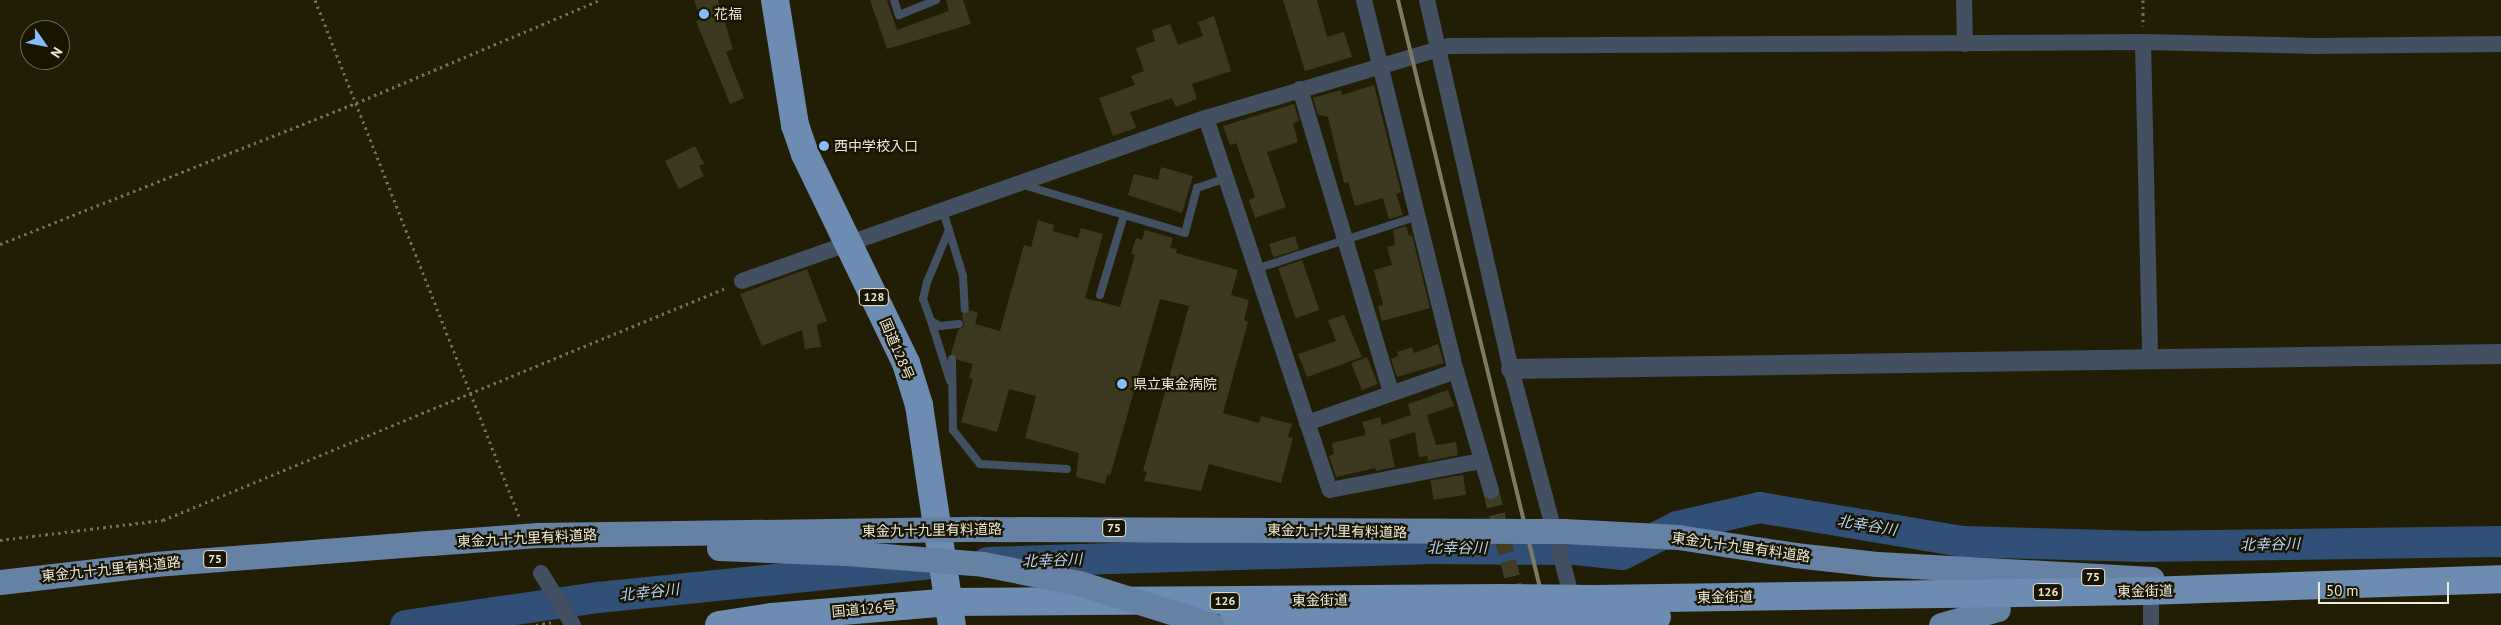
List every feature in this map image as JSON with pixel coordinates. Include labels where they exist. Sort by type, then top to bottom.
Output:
[{"type":"highway","name":"国道128号","points":[[775,0],[795,124],[805,154],[906,363],[919,406],[951,613]]},
{"type":"highway","name":"東金街道","points":[[1591,614],[2501,579]]},
{"type":"highway","name":"東金街道","points":[[951,613],[1501,610],[1591,614],[1998,609],[2151,616],[2501,598]]},
{"type":"highway","name":"東金街道","points":[[1228,625],[1501,610]]},
{"type":"highway","name":"国道126号","points":[[719,625],[772,617],[951,613]]},
{"type":"main road","name":"東金九十九里有料道路","points":[[0,582],[201,560],[538,535],[1000,529],[1564,531],[1678,537],[1795,555],[1896,566],[2150,579],[2347,573],[2389,584]]},
{"type":"main road","name":"東金九十九里有料道路","points":[[431,543],[697,547],[847,553],[983,564],[1079,583],[1212,625]]},
{"type":"main road","points":[[1941,625],[1998,609]]},
{"type":"street","points":[[1364,0],[1456,371],[1490,491]]},
{"type":"street","points":[[1427,0],[1512,369],[1591,614]]},
{"type":"street","points":[[1964,0],[1965,44]]},
{"type":"street","points":[[742,281],[1206,118],[1380,65],[1439,50],[1466,46],[2143,42],[2315,46],[2501,44]]},
{"type":"street","points":[[2143,42],[2150,358]]},
{"type":"street","points":[[1300,89],[1391,394]]},
{"type":"street","points":[[1206,118],[1330,490],[1480,461]]},
{"type":"street","points":[[1512,369],[2501,354]]},
{"type":"street","points":[[1307,423],[1456,371]]},
{"type":"street","points":[[541,573],[571,622]]},
{"type":"lane","points":[[894,0],[899,15],[936,0]]},
{"type":"lane","points":[[1019,184],[1185,233],[1197,188],[1226,178]]},
{"type":"lane","points":[[943,211],[963,276],[965,309]]},
{"type":"lane","points":[[1100,295],[1124,215]]},
{"type":"lane","points":[[1256,269],[1418,216]]},
{"type":"lane","points":[[949,230],[927,282],[923,300],[953,390]]},
{"type":"lane","points":[[931,322],[940,326],[959,324]]},
{"type":"lane","points":[[952,358],[953,430],[980,464],[1067,470]]},
{"type":"path","points":[[315,0],[472,392],[520,518]]},
{"type":"path","points":[[0,244],[356,103],[600,0]]},
{"type":"path","points":[[2143,0],[2143,42]]},
{"type":"path","points":[[0,540],[163,520],[742,281]]},
{"type":"building","points":[[694,0],[718,0],[733,49],[726,52],[744,98],[730,104],[696,21],[701,19]]},
{"type":"building","points":[[870,0],[887,0],[897,30],[949,11],[946,0],[963,0],[971,24],[887,49]]},
{"type":"building","points":[[1283,0],[1317,0],[1327,37],[1344,32],[1352,57],[1305,71]]},
{"type":"building","points":[[1214,16],[1231,71],[1192,84],[1197,99],[1176,107],[1172,98],[1130,112],[1136,128],[1113,136],[1099,98],[1135,85],[1131,76],[1144,71],[1136,48],[1155,41],[1152,30],[1170,24],[1178,45],[1203,36],[1198,22]]},
{"type":"building","points":[[1374,85],[1401,192],[1396,194],[1403,215],[1389,219],[1383,198],[1355,206],[1348,182],[1344,183],[1328,117],[1318,115],[1313,98],[1341,90],[1342,95]]},
{"type":"building","points":[[1294,104],[1299,121],[1293,123],[1298,142],[1267,152],[1286,207],[1255,218],[1249,200],[1255,197],[1236,143],[1230,145],[1223,126]]},
{"type":"building","points":[[695,146],[704,164],[699,166],[704,176],[679,189],[665,161]]},
{"type":"building","points":[[1161,167],[1193,176],[1182,213],[1128,195],[1134,174],[1158,180]]},
{"type":"building","points":[[1038,220],[1054,225],[1052,231],[1078,238],[1081,228],[1103,234],[1085,298],[1120,307],[1135,255],[1131,254],[1136,238],[1142,240],[1145,230],[1173,238],[1170,248],[1177,249],[1176,253],[1238,270],[1231,295],[1249,300],[1244,320],[1248,322],[1223,413],[1259,423],[1261,416],[1292,424],[1288,437],[1293,438],[1281,483],[1209,464],[1201,491],[1144,481],[1147,472],[1143,471],[1189,306],[1160,299],[1110,476],[1107,475],[1105,484],[1076,477],[1079,453],[1025,438],[1036,396],[1009,389],[997,432],[961,422],[973,379],[969,378],[973,364],[958,360],[951,354],[958,330],[964,326],[962,314],[970,310],[978,313],[975,324],[1000,331],[1024,245],[1031,247]]},
{"type":"building","points":[[1406,226],[1409,236],[1412,235],[1430,308],[1382,321],[1378,306],[1383,305],[1374,270],[1392,265],[1387,247],[1395,245],[1393,230]]},
{"type":"building","points":[[1295,236],[1299,249],[1273,257],[1269,244]]},
{"type":"building","points":[[1302,260],[1319,310],[1296,318],[1278,268]]},
{"type":"building","points":[[807,269],[827,321],[817,325],[821,347],[805,349],[802,330],[762,346],[740,294]]},
{"type":"building","points":[[1344,315],[1362,357],[1307,377],[1298,354],[1336,341],[1328,320]]},
{"type":"building","points":[[1438,344],[1444,363],[1397,377],[1391,359],[1398,356],[1397,352],[1412,347],[1414,353]]},
{"type":"building","points":[[1367,357],[1378,384],[1362,390],[1351,363]]},
{"type":"building","points":[[1448,390],[1454,406],[1427,415],[1436,445],[1456,442],[1458,455],[1428,461],[1427,456],[1419,457],[1415,432],[1389,440],[1395,467],[1376,471],[1375,468],[1336,477],[1329,456],[1334,454],[1332,443],[1366,435],[1362,422],[1380,417],[1382,425],[1411,415],[1408,404]]},
{"type":"building","points":[[1463,475],[1466,495],[1434,500],[1430,480]]},
{"type":"waterway","name":"北幸谷川","points":[[987,562],[1425,548],[1575,549],[1622,554],[1677,526],[1759,507],[1963,541],[2137,546],[2501,541]]},
{"type":"waterway","name":"北幸谷川","points":[[405,625],[598,597],[924,564]]},
{"type":"tunnel","points":[[1491,491],[1519,605]]},
{"type":"railway","points":[[1398,0],[1549,625]]},
{"type":"place","name":"花福","points":[[704,14]]},
{"type":"place","name":"西中学校入口","points":[[824,146]]},
{"type":"place","name":"県立東金病院","points":[[1122,384]]}]
